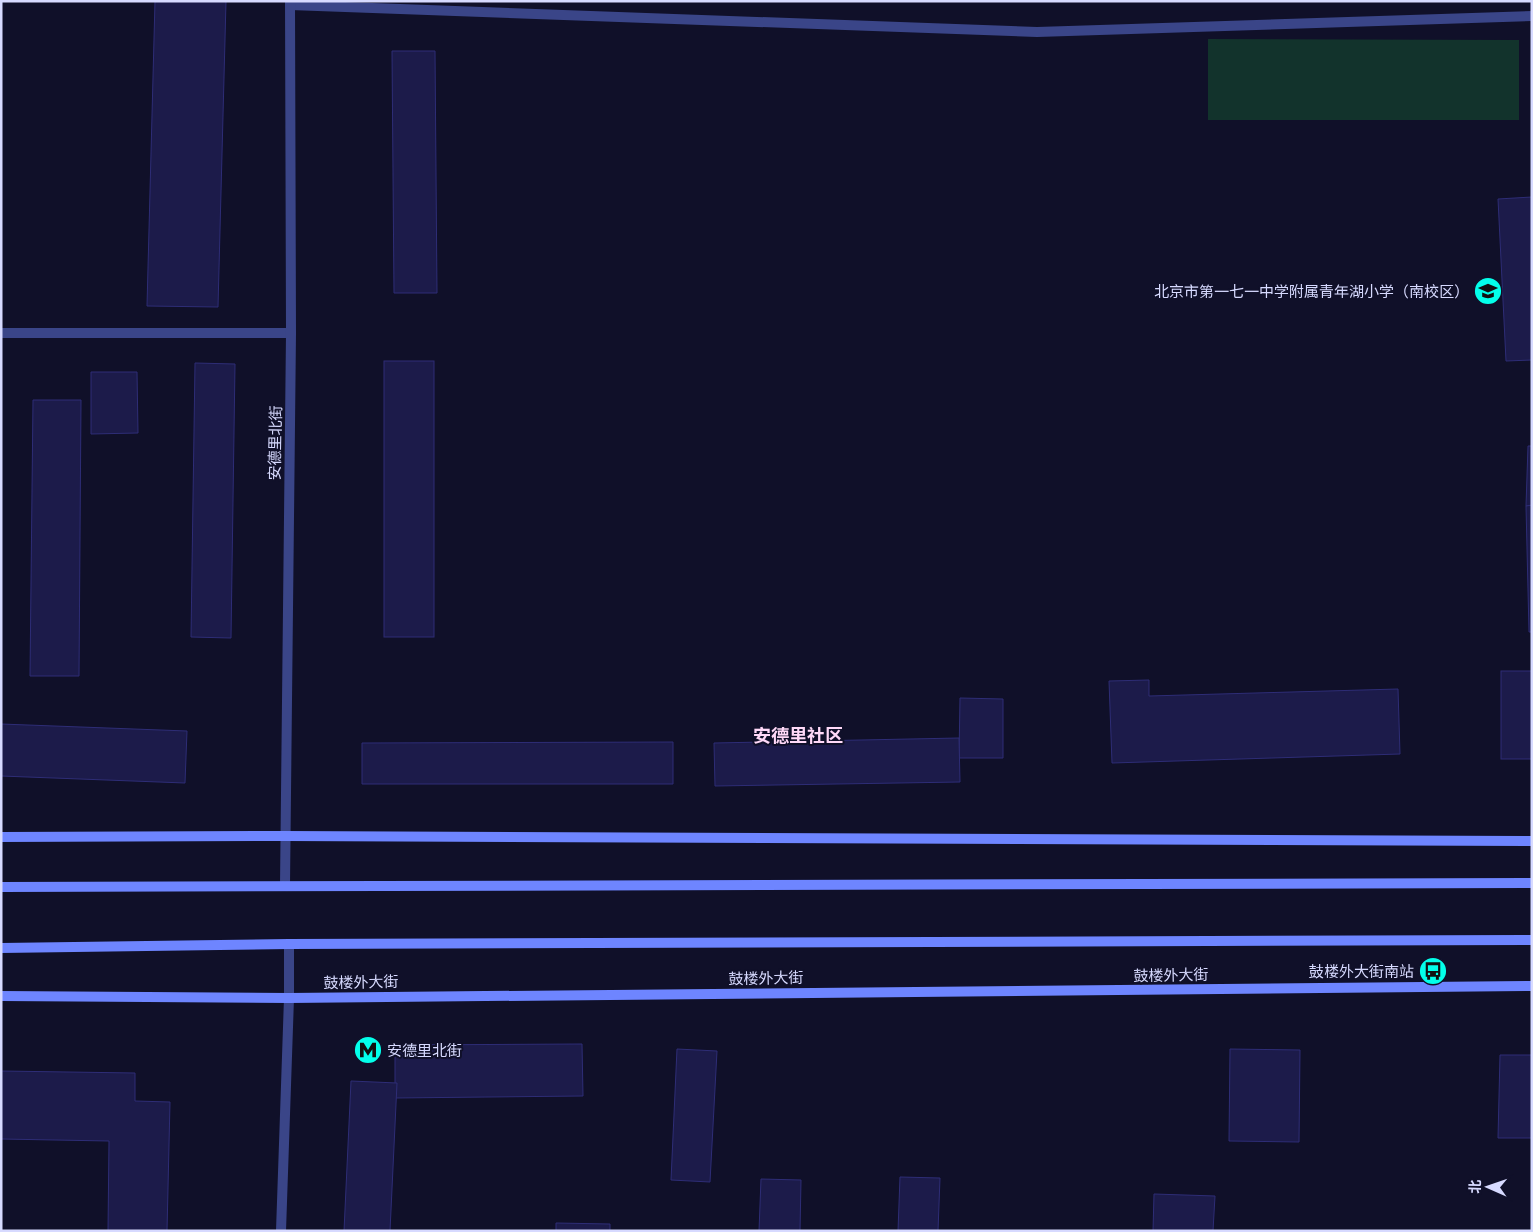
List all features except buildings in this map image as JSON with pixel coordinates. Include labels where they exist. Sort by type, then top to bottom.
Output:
[{"type":"street","points":[[290,3],[1037,32],[1532,16]]},
{"type":"street","name":"安德里北街","points":[[285,885],[291,333],[290,3]]},
{"type":"street","points":[[1,333],[291,333]]},
{"type":"street","points":[[1,837],[285,836],[1532,841]]},
{"type":"street","points":[[1,887],[1532,883]]},
{"type":"street","points":[[1,948],[289,944],[1532,940]]},
{"type":"street","points":[[281,1231],[289,998],[289,944]]},
{"type":"street","name":"鼓楼外大街","points":[[1,996],[289,998],[1532,986]]},
{"type":"green space","points":[[1208,39],[1519,40],[1519,120],[1208,120]]},
{"type":"place","name":"北京市第一七一中学附属青年湖小学（南校区）","points":[[1488,291]]},
{"type":"place","name":"鼓楼外大街南站","points":[[1433,971]]},
{"type":"place","name":"安德里北街","points":[[368,1050]]},
{"type":"district","name":"安德里社区","points":[[798,736]]}]
